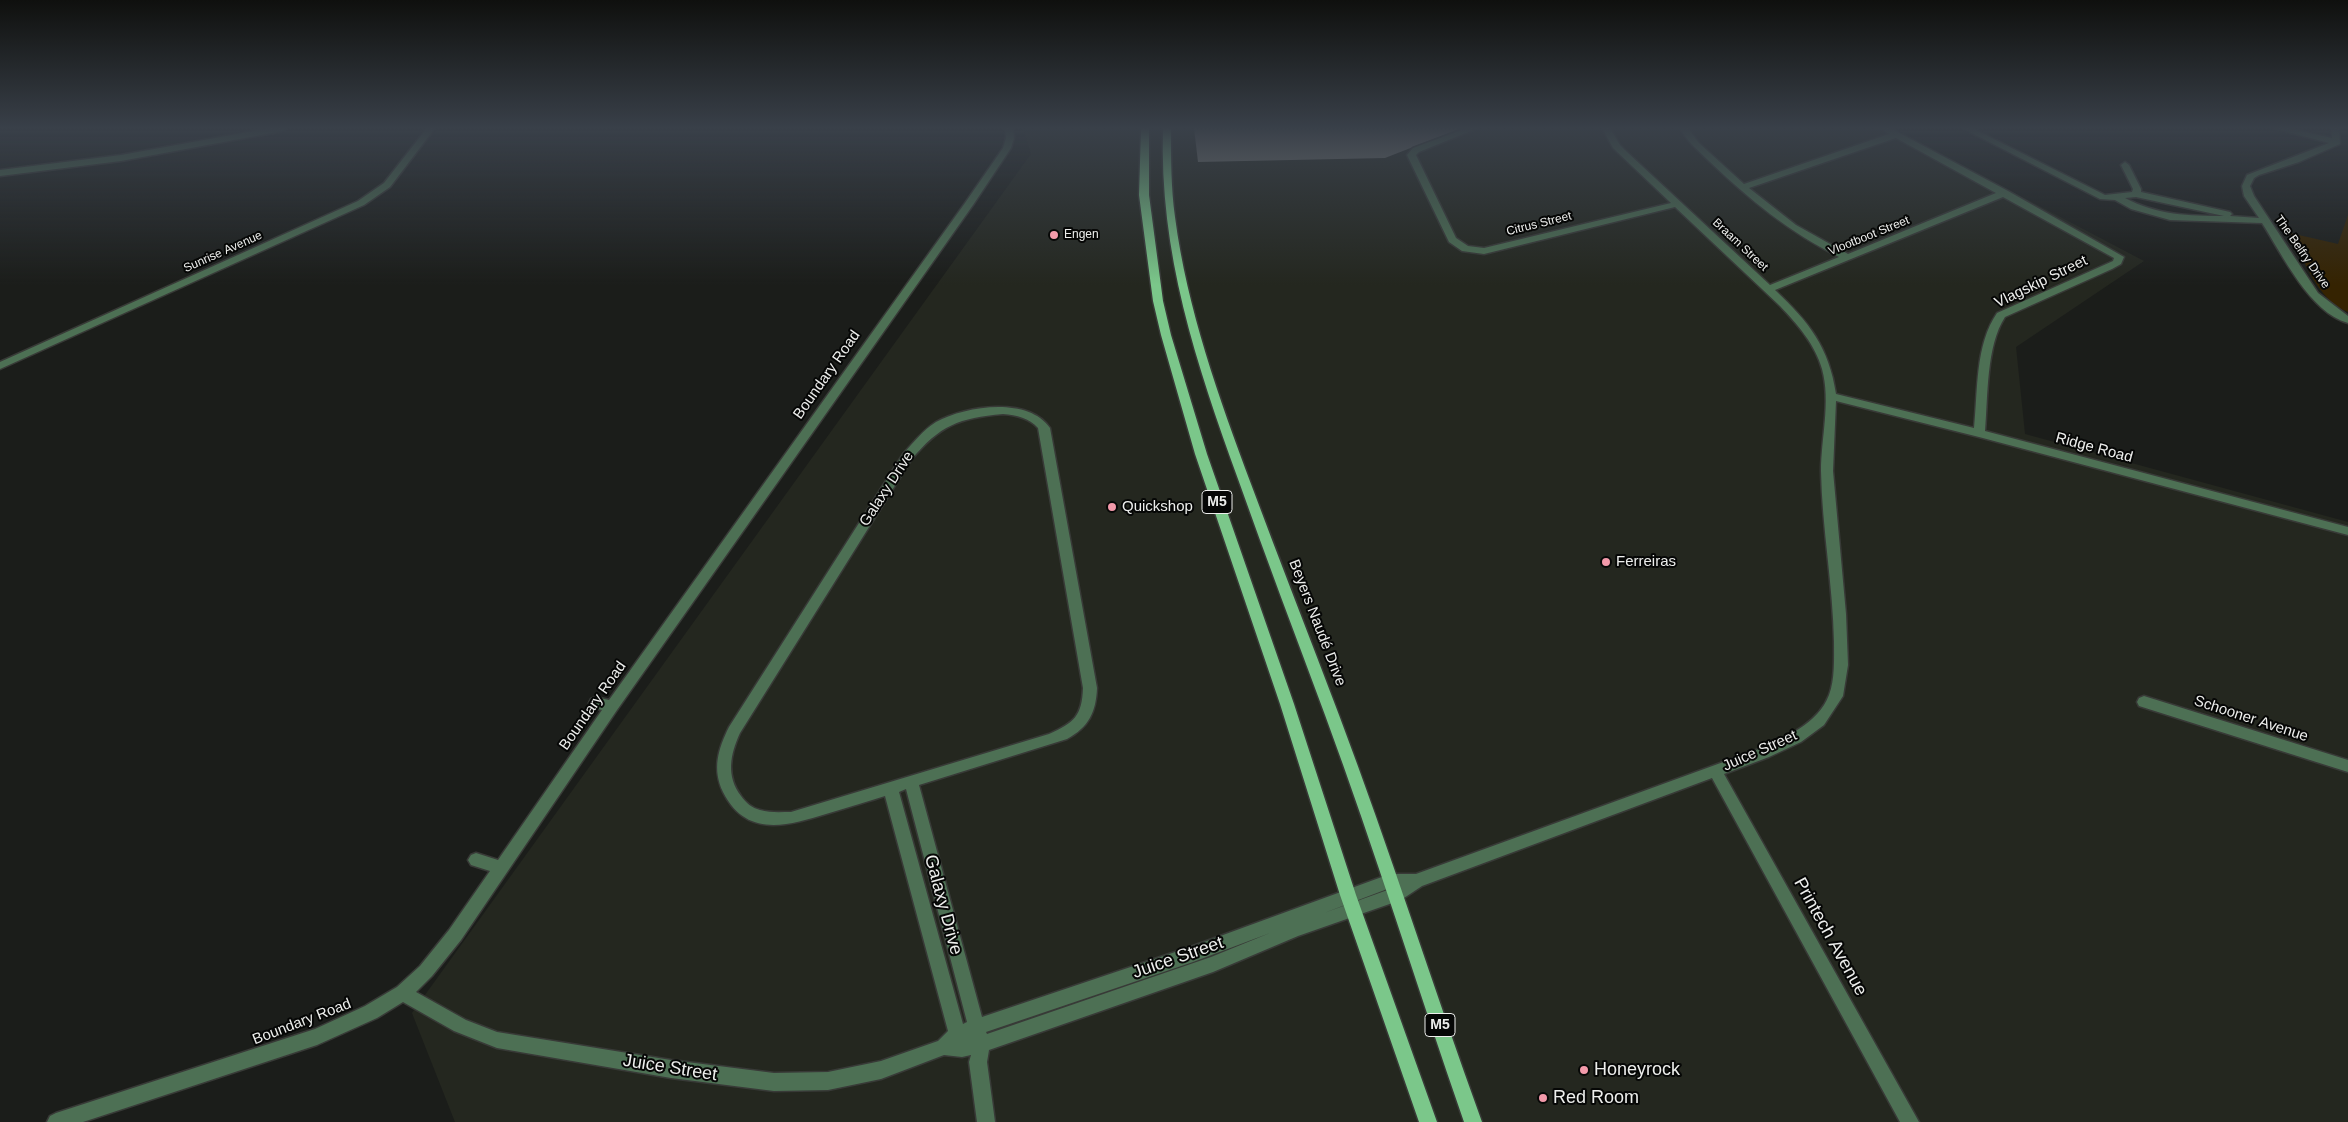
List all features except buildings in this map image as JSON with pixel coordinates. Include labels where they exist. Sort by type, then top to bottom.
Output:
[{"type":"main road","name":"M5","points":[[1144,180],[1144,195],[1158,301],[1166,335],[1207,472],[1287,704],[1350,903],[1428,1122]]},
{"type":"main road","name":"Beyers Naudé Drive","points":[[1167,180],[1172,236],[1181,284],[1216,401],[1286,595],[1333,718],[1473,1122]]},
{"type":"street","name":"Sunrise Avenue","points":[[0,366],[360,203],[387,185],[391,180]]},
{"type":"street","name":"Boundary Road","points":[[56,1122],[317,1036],[371,1012],[403,993],[426,972],[455,935],[612,706],[985,180]]},
{"type":"street","name":"Citrus Street","points":[[1423,180],[1452,240],[1466,249],[1484,251],[1676,204]]},
{"type":"street","name":"Braam Street","points":[[1651,180],[1769,289],[1800,321],[1816,344],[1827,369],[1831,396]]},
{"type":"street","points":[[1733,180],[1807,238],[1849,258]]},
{"type":"street","points":[[1741,188],[1763,180]]},
{"type":"street","points":[[1981,180],[2005,193]]},
{"type":"street","points":[[2070,180],[2103,197],[2116,198],[2136,194],[2210,209],[2242,218]]},
{"type":"street","points":[[2133,180],[2137,189],[2136,194]]},
{"type":"street","name":"The Belfry Drive","points":[[2249,180],[2246,186],[2249,196],[2314,294],[2329,308],[2348,320]]},
{"type":"street","name":"Vlootboot Street","points":[[1769,289],[2005,193]]},
{"type":"street","name":"Vlagskip Street","points":[[1979,433],[1989,340],[1996,320],[2001,315],[2109,267],[2120,259],[2115,253],[2005,193]]},
{"type":"street","points":[[2116,198],[2128,206],[2159,217],[2242,218],[2266,221]]},
{"type":"street","name":"Juice Street","points":[[403,993],[455,1024],[497,1040],[671,1069],[774,1082],[828,1081],[852,1077],[881,1070],[959,1042],[977,1026],[1193,954],[1281,922],[1350,903],[1417,881],[1764,753],[1796,738],[1819,721],[1836,696],[1841,665],[1840,614],[1827,471],[1831,396]]},
{"type":"street","name":"Ridge Road","points":[[1831,396],[1979,433],[2348,531]]},
{"type":"street","name":"Galaxy Drive","points":[[1003,410],[1020,412],[1037,421],[1044,428],[1090,688],[1090,706],[1079,724],[1070,731],[1053,739],[890,787],[792,818],[771,819],[751,815],[740,808],[732,798],[725,781],[725,751],[734,731],[915,446],[944,422],[958,416],[1003,410]]},
{"type":"street","name":"Schooner Avenue","points":[[2144,702],[2348,766]]},
{"type":"street","points":[[596,703],[612,706]]},
{"type":"street","name":"Printech Avenue","points":[[1715,771],[1910,1122]]},
{"type":"street","name":"Galaxy Drive","points":[[911,780],[981,1044]]},
{"type":"street","name":"Galaxy Drive","points":[[890,787],[959,1042]]},
{"type":"street","points":[[476,860],[502,868]]},
{"type":"street","name":"Juice Street","points":[[959,1042],[981,1044],[1213,964],[1295,930],[1350,903]]},
{"type":"street","points":[[959,1042],[978,1062]]},
{"type":"street","points":[[981,1044],[978,1062],[986,1122]]},
{"type":"shaded area","points":[[1012,180],[1991,180],[2144,261],[2016,347],[2025,434],[2348,522],[2348,1122],[455,1122],[412,1013]]},
{"type":"shaded area","points":[[2348,215],[2348,312],[2337,307],[2320,289],[2290,233],[2338,244]]},
{"type":"place","name":"Engen","points":[[1054,235]]},
{"type":"place","name":"Quickshop","points":[[1112,507]]},
{"type":"place","name":"Ferreiras","points":[[1606,562]]},
{"type":"place","name":"Honeyrock","points":[[1584,1070]]},
{"type":"place","name":"Red Room","points":[[1543,1098]]}]
